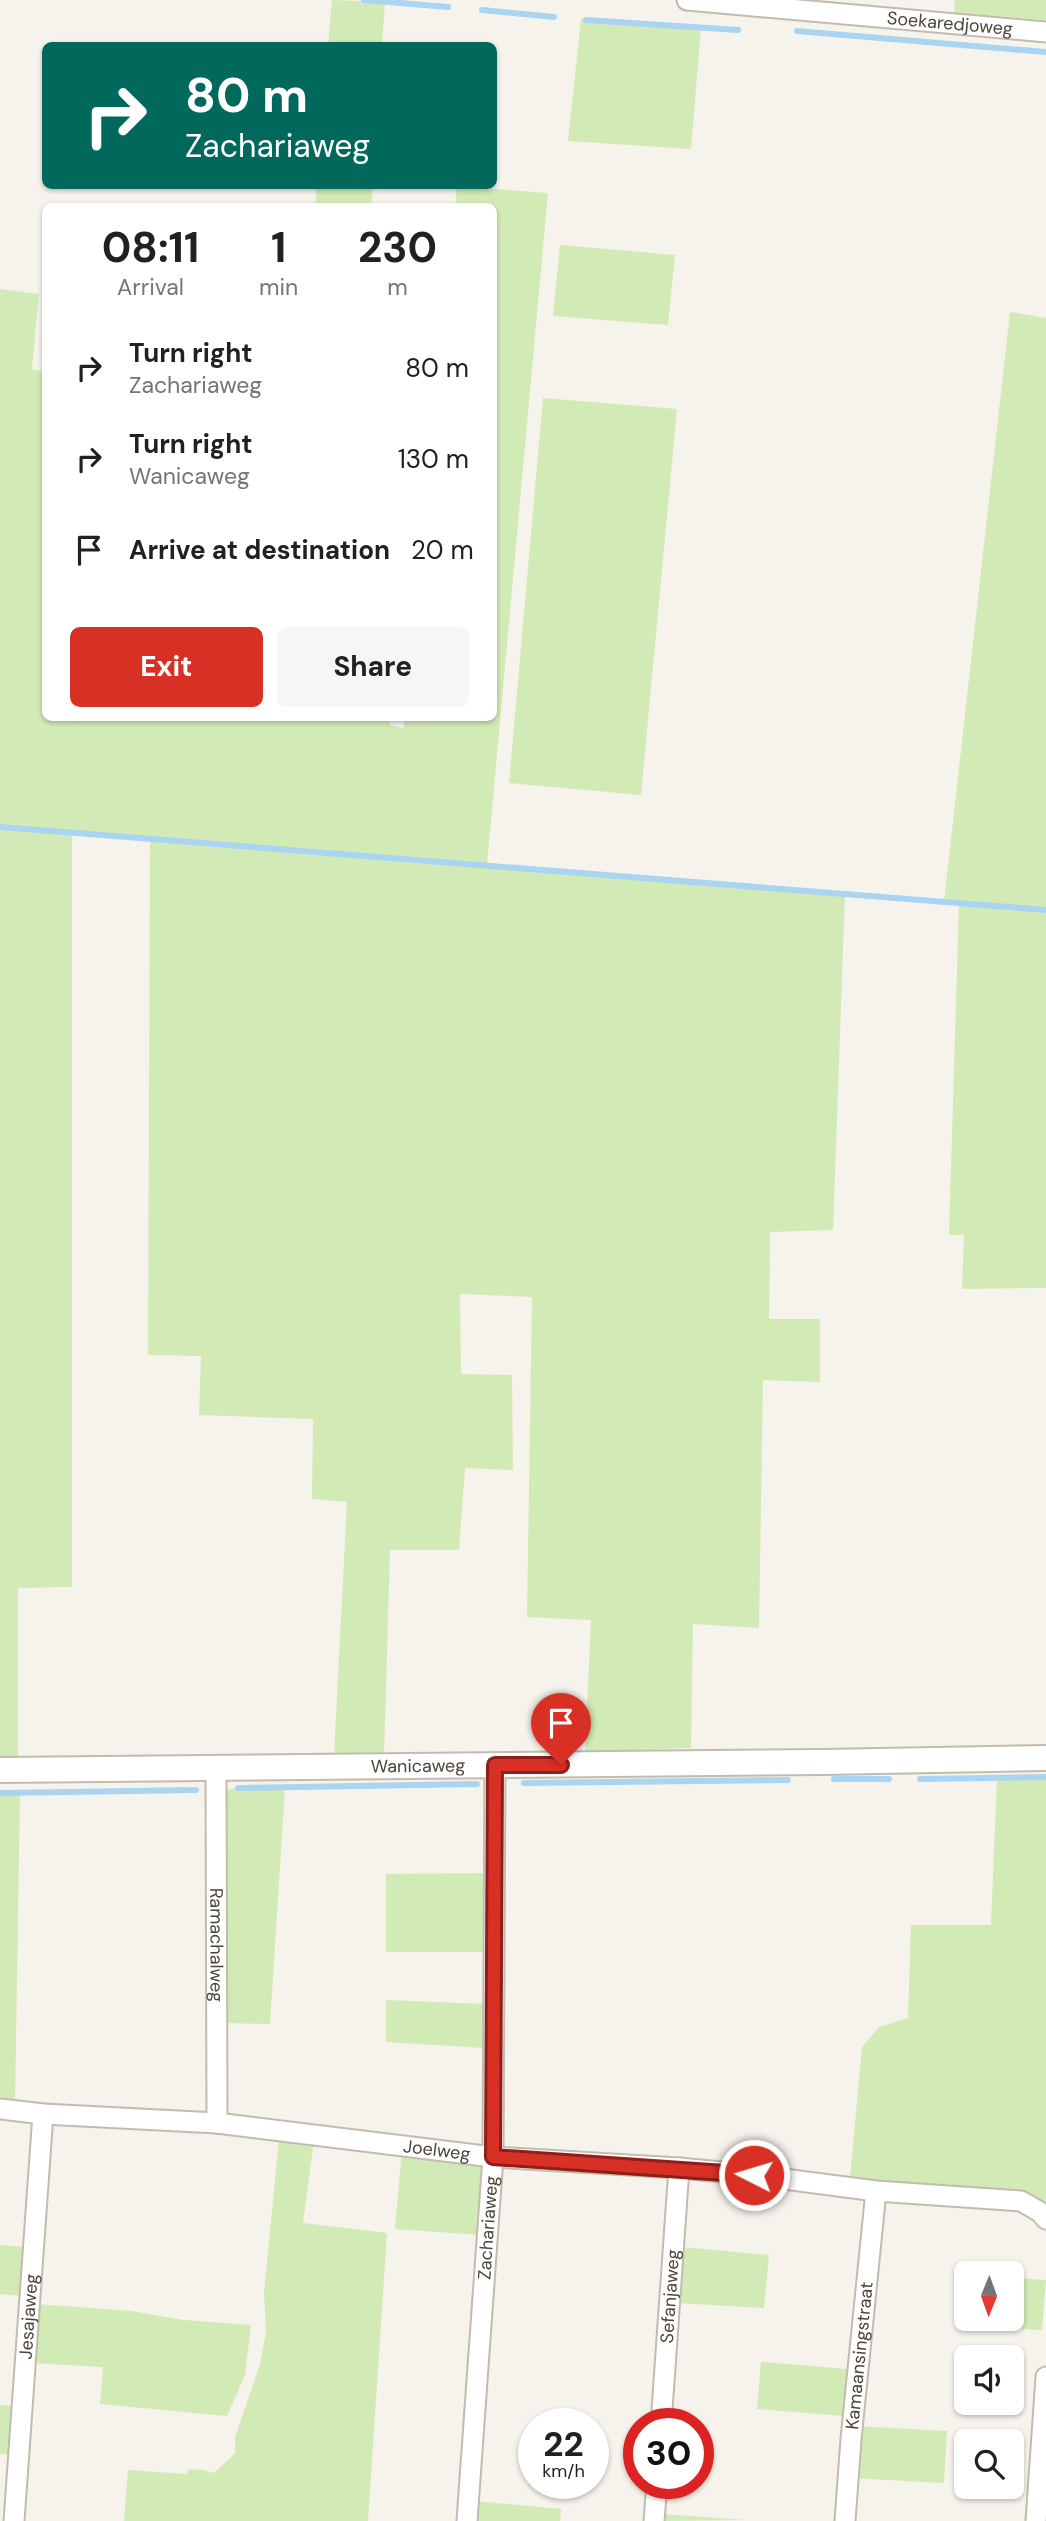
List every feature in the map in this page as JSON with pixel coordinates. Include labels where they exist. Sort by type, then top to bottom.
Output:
[{"type":"street","name":"Soekaredjoweg","points":[[687,0],[1046,32]]},
{"type":"street","name":"Wanicaweg","points":[[0,1770],[1046,1758]]},
{"type":"street","name":"Zachariaweg","points":[[467,2521],[493,2157],[495,1765]]},
{"type":"street","name":"Ramachalweg","points":[[216,1768],[217,2123]]},
{"type":"street","name":"Joelweg","points":[[0,2109],[43,2114],[217,2123],[493,2157],[679,2168],[876,2191],[1021,2202],[1043,2216]]},
{"type":"street","name":"Jesajaweg","points":[[14,2521],[43,2114]]},
{"type":"street","name":"Sefanjaweg","points":[[662,2408],[679,2168]]},
{"type":"street","name":"Kamaansingstraat","points":[[845,2521],[876,2191]]},
{"type":"street","points":[[1036,2521],[1046,2377]]},
{"type":"street","points":[[654,2521],[655,2499]]},
{"type":"green space","points":[[332,0],[385,2],[382,42],[328,42]]},
{"type":"green space","points":[[955,0],[1046,0],[1046,20],[954,13]]},
{"type":"green space","points":[[581,19],[701,28],[691,149],[568,141]]},
{"type":"green space","points":[[317,189],[373,189],[371,203],[315,203]]},
{"type":"green space","points":[[457,189],[548,193],[487,865],[845,894],[833,1230],[770,1232],[769,1319],[820,1319],[820,1382],[763,1380],[759,1628],[693,1624],[691,1748],[585,1752],[591,1620],[527,1617],[532,1297],[460,1294],[461,1374],[512,1375],[513,1470],[465,1468],[459,1550],[390,1550],[384,1755],[334,1755],[347,1502],[312,1499],[313,1419],[199,1415],[201,1356],[148,1355],[150,840],[72,834],[72,1587],[18,1588],[18,1757],[0,1757],[0,289],[39,294],[32,369],[42,371],[42,721],[390,721],[390,725],[403,728],[404,721],[497,721],[497,203],[455,203]]},
{"type":"green space","points":[[560,245],[675,255],[668,325],[553,316]]},
{"type":"green space","points":[[1010,312],[1046,318],[1046,1288],[962,1289],[964,1235],[949,1235],[959,904],[944,902]]},
{"type":"green space","points":[[543,398],[677,409],[641,795],[509,783]]},
{"type":"green space","points":[[1046,1777],[1046,2206],[1033,2196],[850,2177],[862,2047],[879,2027],[908,2018],[911,1925],[991,1925],[997,1778]]},
{"type":"green space","points":[[285,1788],[270,2024],[225,2023],[226,1789]]},
{"type":"green space","points":[[0,1793],[20,1793],[15,2102],[0,2101]]},
{"type":"green space","points":[[485,1873],[486,1952],[386,1952],[386,1874]]},
{"type":"green space","points":[[386,2000],[486,2004],[485,2048],[386,2042]]},
{"type":"green space","points":[[279,2139],[314,2140],[303,2223],[387,2233],[368,2521],[124,2521],[128,2470],[187,2474],[188,2469],[214,2473],[235,2453],[235,2437],[260,2364],[266,2332],[264,2293]]},
{"type":"green space","points":[[402,2149],[480,2161],[484,2170],[481,2235],[395,2229]]},
{"type":"green space","points":[[0,2245],[25,2247],[23,2296],[0,2294]]},
{"type":"green space","points":[[681,2247],[769,2255],[764,2308],[677,2303]]},
{"type":"green space","points":[[1024,2279],[1046,2280],[1042,2330],[1024,2329]]},
{"type":"green space","points":[[36,2304],[131,2311],[184,2320],[251,2325],[245,2375],[227,2416],[100,2404],[103,2367],[32,2363]]},
{"type":"green space","points":[[761,2362],[847,2369],[843,2416],[757,2409]]},
{"type":"green space","points":[[0,2405],[13,2406],[9,2455],[0,2454]]},
{"type":"green space","points":[[855,2426],[947,2431],[944,2483],[850,2478]]},
{"type":"green space","points":[[476,2501],[561,2509],[560,2521],[474,2521]]},
{"type":"green space","points":[[662,2514],[745,2520],[661,2521]]},
{"type":"waterway","points":[[364,0],[448,7]]},
{"type":"waterway","points":[[482,10],[554,17]]},
{"type":"waterway","points":[[586,20],[738,30]]},
{"type":"waterway","points":[[797,31],[1046,52]]},
{"type":"waterway","points":[[0,827],[1046,910]]},
{"type":"waterway","points":[[920,1779],[1046,1777]]},
{"type":"waterway","points":[[834,1779],[889,1779]]},
{"type":"waterway","points":[[524,1783],[788,1780]]},
{"type":"waterway","points":[[238,1788],[477,1784]]},
{"type":"waterway","points":[[0,1793],[196,1790]]},
{"type":"route","points":[[561,1765],[495,1765],[493,2157],[754,2175]]}]
